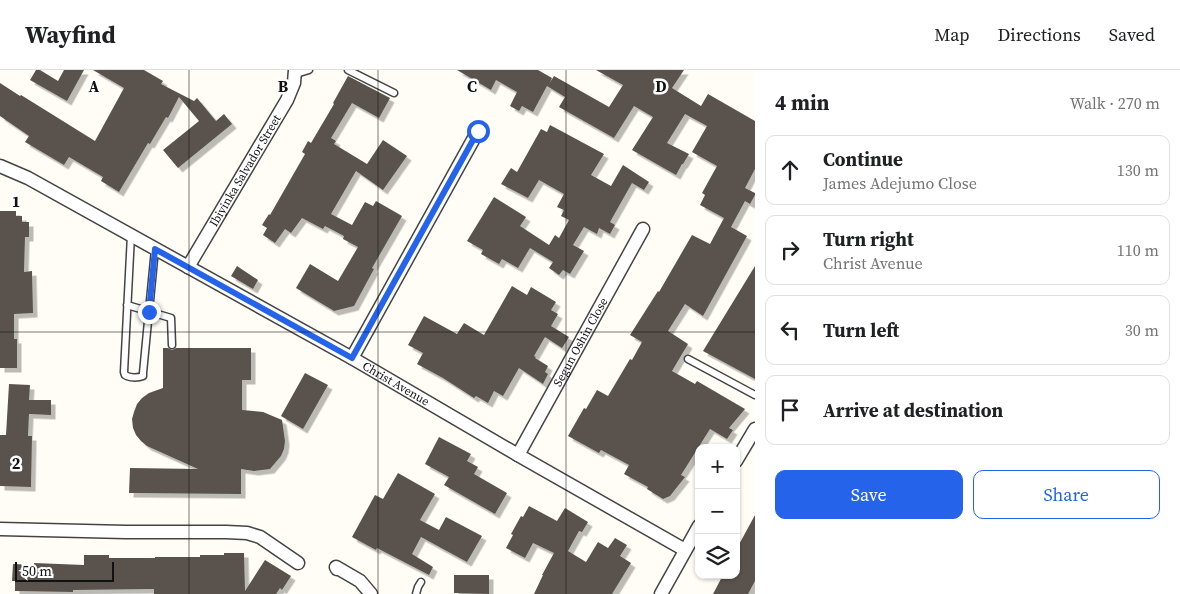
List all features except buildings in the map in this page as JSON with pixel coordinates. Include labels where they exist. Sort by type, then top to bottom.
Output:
[{"type":"street","name":"Ibiyinka Salvador Street","points":[[188,267],[286,100],[294,84],[295,72]]},
{"type":"street","points":[[352,358],[478,131]]},
{"type":"street","name":"Christ Avenue","points":[[0,166],[28,178],[352,358],[685,550]]},
{"type":"street","name":"Segun Oshin Close","points":[[518,455],[644,229]]},
{"type":"street","points":[[740,455],[755,429]]},
{"type":"street","points":[[0,529],[226,532],[247,534],[260,538],[298,563]]},
{"type":"street","points":[[662,594],[695,533]]},
{"type":"street","points":[[337,569],[360,581],[371,594]]},
{"type":"lane","points":[[295,72],[309,70]]},
{"type":"lane","points":[[348,70],[394,93]]},
{"type":"lane","points":[[131,235],[124,372],[128,377],[143,376],[155,249]]},
{"type":"lane","points":[[127,305],[171,318],[172,345]]},
{"type":"lane","points":[[688,359],[755,395]]},
{"type":"lane","points":[[416,594],[421,582]]},
{"type":"route","points":[[149,312],[155,249],[352,358],[478,131]]}]
